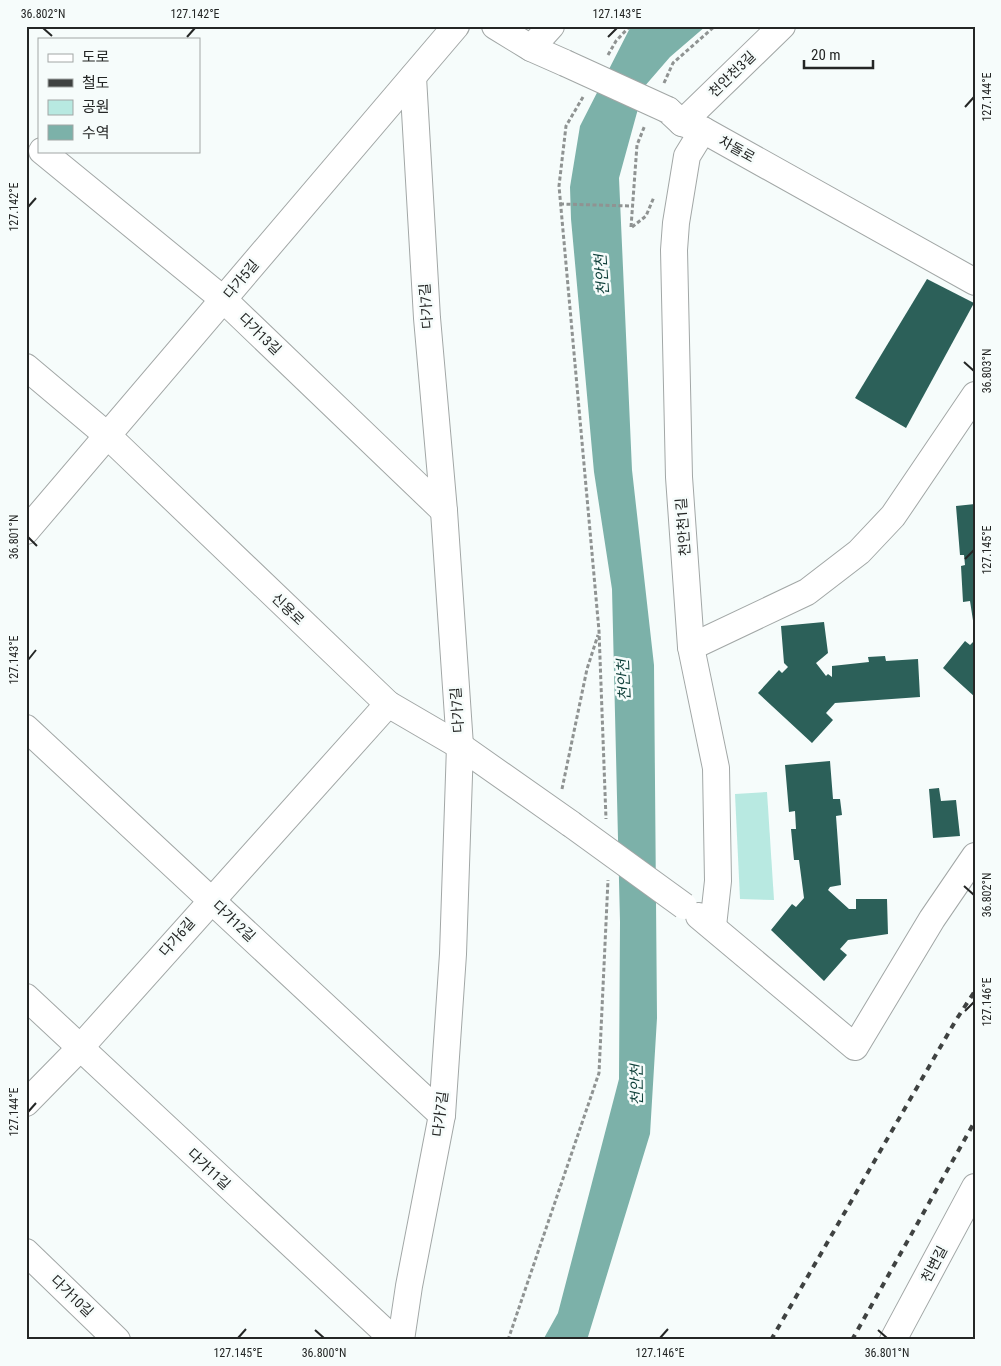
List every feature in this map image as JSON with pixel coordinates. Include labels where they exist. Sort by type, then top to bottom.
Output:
[{"type":"street","name":"다가5길","points":[[26,531],[456,26]]},
{"type":"street","name":"차돌로","points":[[495,26],[531,48],[685,121],[975,282]]},
{"type":"street","points":[[531,48],[552,26]]},
{"type":"street","name":"천안천3길","points":[[685,121],[782,26]]},
{"type":"street","name":"다가7길","points":[[401,1340],[409,1286],[442,1115],[453,954],[460,746],[444,511],[427,318],[413,77]]},
{"type":"street","name":"천안천1길","points":[[685,121],[688,156],[676,223],[674,250],[679,477],[691,647],[716,768],[718,881],[714,926]]},
{"type":"street","points":[[26,138],[38,148]]},
{"type":"street","name":"다가13길","points":[[43,152],[224,300],[444,511]]},
{"type":"street","name":"신용로","points":[[26,367],[108,436],[388,704],[460,746],[714,926],[856,1047],[932,919],[975,856]]},
{"type":"street","points":[[691,647],[807,592],[859,552],[893,516],[975,395]]},
{"type":"street","name":"다가6길","points":[[26,1103],[79,1049],[211,899],[388,704]]},
{"type":"street","name":"다가12길","points":[[26,728],[442,1115]]},
{"type":"street","name":"다가11길","points":[[26,997],[79,1049],[394,1340]]},
{"type":"street","name":"천변길","points":[[892,1340],[975,1187]]},
{"type":"street","name":"천변길","points":[[909,1340],[975,1220]]},
{"type":"street","name":"다가10길","points":[[26,1252],[113,1338]]},
{"type":"path","points":[[606,58],[616,41],[630,26]]},
{"type":"path","points":[[586,92],[566,126],[559,186],[599,631],[606,829]]},
{"type":"path","points":[[560,204],[631,206]]},
{"type":"path","points":[[564,819],[587,669],[599,631]]},
{"type":"path","points":[[508,1340],[599,1073],[608,879]]},
{"type":"green space","points":[[767,792],[774,900],[740,899],[735,794]]},
{"type":"water","name":"천안천","points":[[631,26],[706,26],[670,57],[644,87],[619,178],[632,470],[654,665],[657,1018],[650,1134],[587,1340],[543,1340],[558,1313],[619,1079],[620,922],[612,589],[594,472],[571,219],[570,187],[580,126]]},
{"type":"building","points":[[927,279],[974,303],[906,428],[855,398]]},
{"type":"building","points":[[975,504],[974,627],[970,601],[963,602],[961,566],[965,565],[964,555],[960,555],[956,506]]},
{"type":"building","points":[[824,622],[828,653],[816,663],[826,676],[828,674],[832,677],[832,666],[869,662],[868,657],[885,656],[886,661],[918,659],[920,697],[835,703],[826,713],[833,720],[812,743],[758,693],[779,670],[782,673],[788,667],[784,663],[781,626]]},
{"type":"building","points":[[975,640],[975,697],[943,668],[965,641],[970,645]]},
{"type":"building","points":[[830,761],[833,799],[840,799],[842,815],[836,816],[841,885],[830,887],[828,890],[849,909],[856,909],[856,899],[887,899],[888,934],[848,940],[840,949],[847,955],[824,981],[771,930],[792,904],[796,907],[804,898],[799,860],[794,860],[791,829],[796,829],[795,811],[789,812],[785,765]]},
{"type":"building","points":[[939,788],[941,801],[956,800],[960,836],[933,838],[929,789]]},
{"type":"railway","points":[[771,1340],[956,1020],[975,991]]},
{"type":"railway","points":[[852,1340],[975,1121]]}]
